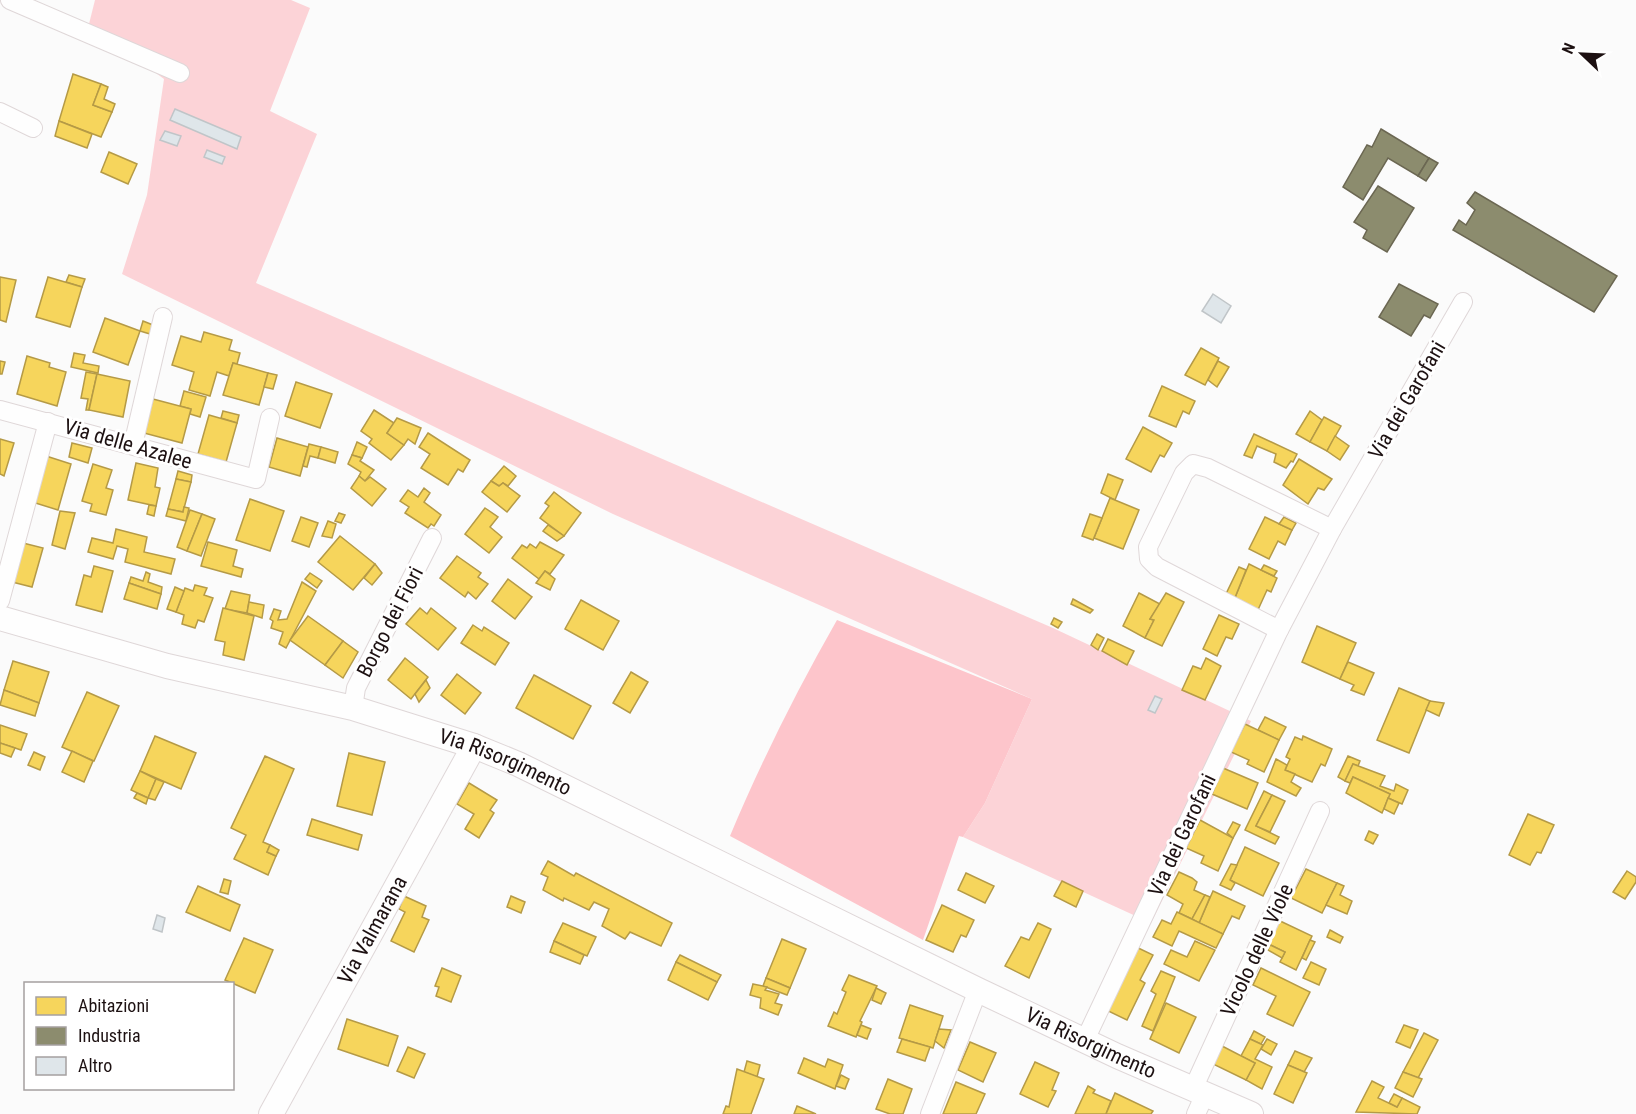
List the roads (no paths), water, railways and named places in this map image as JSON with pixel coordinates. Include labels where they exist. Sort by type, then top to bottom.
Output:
[{"type":"street","points":[[10,0],[180,73]]},
{"type":"street","points":[[0,112],[33,128]]},
{"type":"street","name":"Via dei Garofani","points":[[1085,1040],[1279,630],[1332,529],[1463,302]]},
{"type":"street","points":[[133,445],[163,316]]},
{"type":"street","name":"Via delle Azalee","points":[[0,410],[256,479],[270,418]]},
{"type":"street","points":[[0,601],[48,422]]},
{"type":"street","points":[[1279,630],[1157,567],[1149,559],[1148,547],[1184,472],[1193,464],[1208,468],[1332,529]]},
{"type":"street","name":"Borgo dei Fiori","points":[[352,708],[356,688],[432,538]]},
{"type":"street","name":"Via Risorgimento","points":[[0,618],[167,666],[352,708],[474,746],[518,764],[978,990],[1085,1040],[1198,1099],[1251,1114]]},
{"type":"street","name":"Via Valmarana","points":[[270,1114],[399,886],[474,746]]},
{"type":"street","name":"Vicolo delle Viole","points":[[1198,1099],[1320,812]]},
{"type":"street","points":[[930,1114],[978,990]]}]
